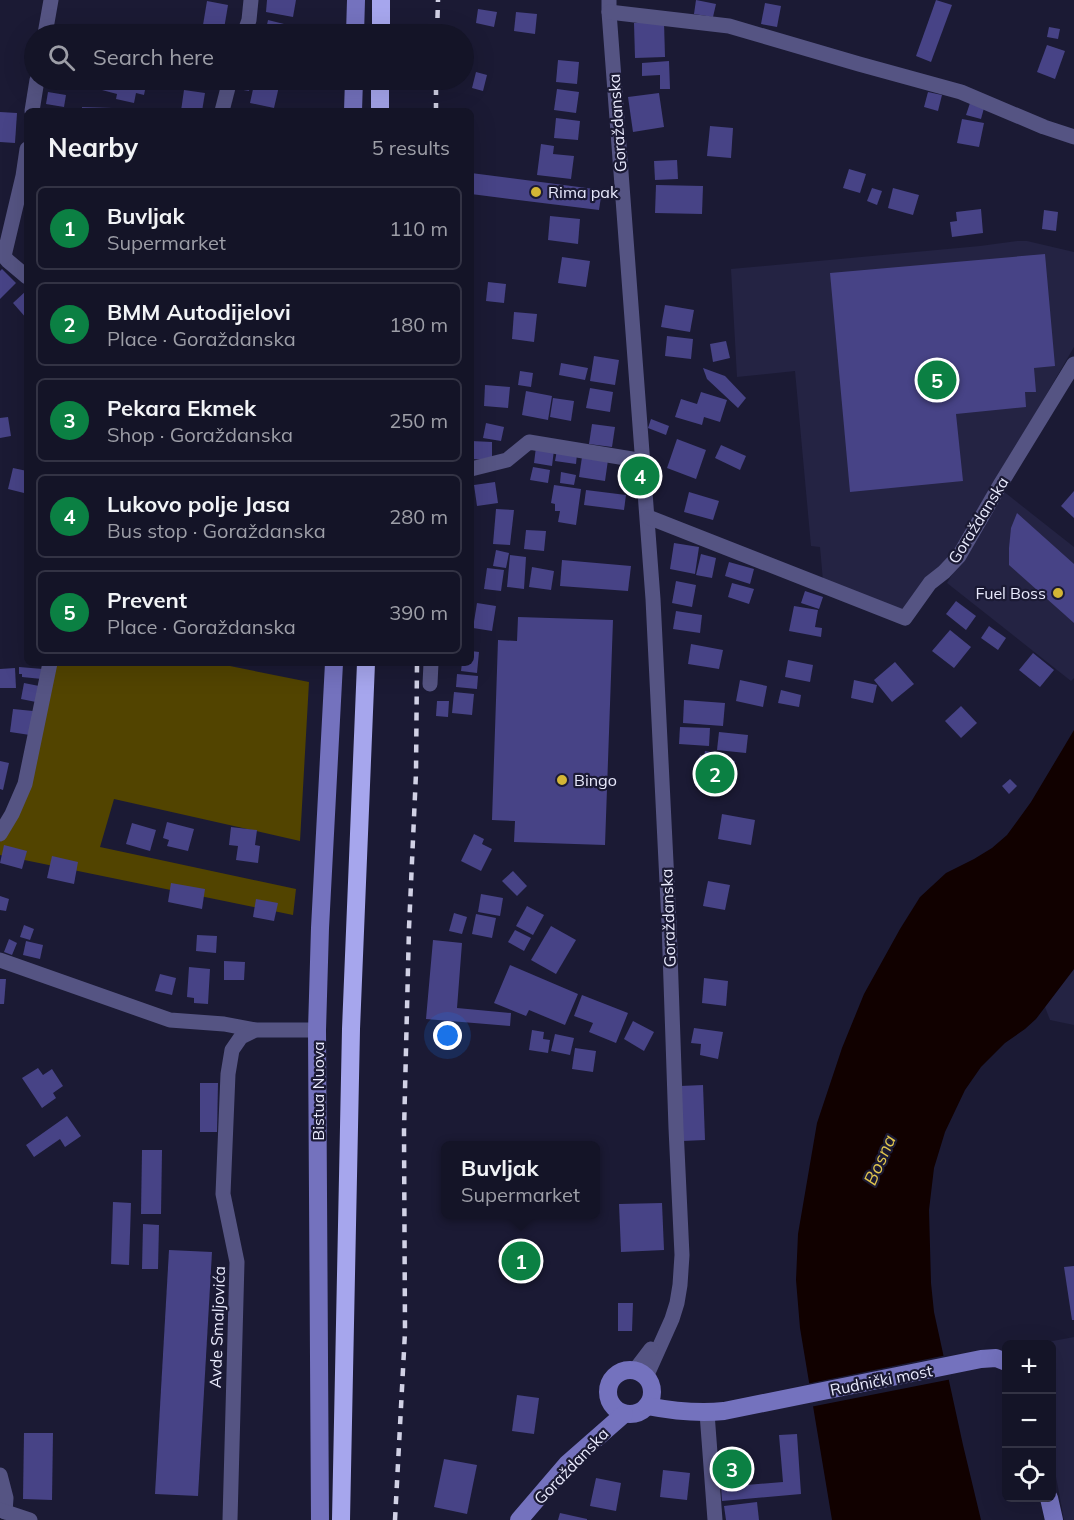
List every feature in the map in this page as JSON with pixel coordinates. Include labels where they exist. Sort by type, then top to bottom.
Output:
[{"type":"highway","points":[[381,0],[381,24]]},
{"type":"highway","points":[[380,90],[380,108]]},
{"type":"highway","points":[[341,1520],[351,1029],[366,666]]},
{"type":"street","points":[[47,24],[51,0]]},
{"type":"street","points":[[248,24],[251,0]]},
{"type":"street","points":[[355,24],[356,0]]},
{"type":"street","points":[[609,6],[729,26],[961,92],[1044,127],[1074,137]]},
{"type":"street","name":"Goraždanska","points":[[609,6],[654,610],[682,1255],[677,1303],[645,1387]]},
{"type":"street","points":[[33,108],[36,90]]},
{"type":"street","points":[[223,108],[227,90]]},
{"type":"street","points":[[353,108],[354,90]]},
{"type":"street","points":[[24,169],[2,254],[24,274]]},
{"type":"street","name":"Goraždanska","points":[[648,517],[905,618],[930,583],[958,556],[1074,364]]},
{"type":"street","points":[[474,468],[507,460],[529,442],[644,461]]},
{"type":"street","points":[[0,834],[25,784],[49,666]]},
{"type":"street","name":"Bistua Nuova","points":[[320,1520],[317,1030],[334,666]]},
{"type":"street","points":[[430,684],[431,666]]},
{"type":"street","points":[[0,960],[170,1020],[224,1024],[255,1030],[317,1030]]},
{"type":"street","name":"Avde Smaljovića","points":[[230,1520],[237,1262],[223,1194],[228,1074],[232,1050],[241,1037],[255,1030]]},
{"type":"street","name":"Rudnički most","points":[[707,1413],[981,1359],[996,1358],[1002,1360]]},
{"type":"street","points":[[645,1387],[635,1414],[617,1408],[608,1395],[610,1381],[621,1371],[645,1387],[707,1413],[715,1520]]},
{"type":"street","name":"Goraždanska","points":[[519,1520],[617,1408]]},
{"type":"street","points":[[0,1475],[6,1498],[3,1511],[30,1520]]},
{"type":"street","points":[[1050,1502],[1054,1520]]},
{"type":"shaded area","points":[[1027,241],[1074,252],[1074,347],[957,549],[903,613],[823,581],[820,547],[811,546],[795,371],[737,377],[731,269]]},
{"type":"shaded area","points":[[1003,491],[1074,547],[1074,678],[1071,681],[947,583]]},
{"type":"shaded area","points":[[55,666],[230,666],[309,682],[300,841],[114,799],[100,847],[296,889],[293,915],[0,855],[0,842],[8,832]]},
{"type":"shaded area","points":[[1074,969],[1074,1025],[1050,1020],[1045,1007]]},
{"type":"shaded area","points":[[1074,1337],[1074,1520],[1064,1520],[1056,1477],[1056,1340]]},
{"type":"water","name":"Bosna","points":[[1074,730],[1074,969],[1036,1019],[1005,1043],[981,1067],[965,1090],[945,1132],[934,1168],[929,1210],[934,1312],[981,1520],[832,1520],[800,1328],[796,1280],[798,1234],[817,1123],[842,1048],[864,994],[920,897],[946,873],[992,848],[1007,835],[1031,802]]},
{"type":"pier","points":[[947,1355],[952,1379],[810,1407],[806,1384]]},
{"type":"building","points":[[267,0],[296,0],[293,17],[266,12]]},
{"type":"building","points":[[696,0],[716,4],[713,17],[694,14]]},
{"type":"building","points":[[936,0],[952,5],[931,62],[916,56]]},
{"type":"building","points":[[207,1],[228,5],[225,24],[203,24]]},
{"type":"building","points":[[765,3],[781,6],[777,27],[761,24]]},
{"type":"building","points":[[478,9],[497,12],[494,27],[476,23]]},
{"type":"building","points":[[516,12],[537,14],[535,34],[514,31]]},
{"type":"building","points":[[268,20],[284,24],[267,24]]},
{"type":"building","points":[[664,22],[665,57],[635,58],[634,23]]},
{"type":"building","points":[[1049,27],[1060,29],[1058,39],[1047,37]]},
{"type":"building","points":[[1047,45],[1065,51],[1055,79],[1037,72]]},
{"type":"building","points":[[558,60],[579,62],[577,84],[556,82]]},
{"type":"building","points":[[669,61],[670,89],[660,89],[660,75],[642,76],[642,63]]},
{"type":"building","points":[[476,72],[487,75],[483,91],[474,89]]},
{"type":"building","points":[[557,89],[579,92],[576,113],[554,110]]},
{"type":"building","points":[[102,90],[145,90],[144,95],[136,93],[134,103],[116,99],[117,94]]},
{"type":"building","points":[[184,90],[205,93],[202,108],[181,108]]},
{"type":"building","points":[[253,90],[278,90],[274,108],[250,103]]},
{"type":"building","points":[[48,92],[66,95],[64,107],[46,104]]},
{"type":"building","points":[[928,92],[942,95],[938,111],[924,107]]},
{"type":"building","points":[[659,93],[664,127],[633,132],[628,97]]},
{"type":"building","points":[[970,103],[984,108],[981,119],[966,115]]},
{"type":"building","points":[[0,112],[17,113],[15,143],[0,142]]},
{"type":"building","points":[[556,118],[580,121],[578,140],[554,138]]},
{"type":"building","points":[[962,119],[984,123],[979,147],[957,143]]},
{"type":"building","points":[[710,126],[733,128],[731,158],[707,156]]},
{"type":"building","points":[[541,144],[554,146],[553,154],[574,156],[571,179],[537,175]]},
{"type":"building","points":[[677,160],[678,179],[655,180],[654,161]]},
{"type":"building","points":[[849,169],[866,174],[860,193],[843,188]]},
{"type":"building","name":"Rima pak","points":[[474,173],[602,190],[599,210],[474,194]]},
{"type":"building","points":[[656,185],[703,186],[702,214],[655,213]]},
{"type":"building","points":[[872,188],[882,191],[877,205],[867,201]]},
{"type":"building","points":[[893,188],[919,195],[913,215],[888,208]]},
{"type":"building","points":[[981,209],[983,233],[952,237],[950,222],[957,221],[956,212]]},
{"type":"building","points":[[1044,210],[1058,212],[1056,231],[1042,229]]},
{"type":"building","points":[[550,216],[580,219],[578,244],[548,240]]},
{"type":"building","points":[[1045,254],[1055,366],[1034,368],[1036,392],[1025,392],[1026,407],[956,414],[963,481],[850,492],[830,273]]},
{"type":"building","points":[[562,257],[590,261],[586,287],[558,283]]},
{"type":"building","points":[[2,269],[16,283],[0,299],[0,271]]},
{"type":"building","points":[[488,282],[506,284],[504,303],[486,301]]},
{"type":"building","points":[[24,293],[24,316],[13,303]]},
{"type":"building","points":[[665,305],[694,310],[690,332],[661,327]]},
{"type":"building","points":[[514,312],[537,314],[534,342],[512,339]]},
{"type":"building","points":[[667,336],[693,339],[691,359],[665,356]]},
{"type":"building","points":[[726,341],[730,358],[713,362],[710,344]]},
{"type":"building","points":[[594,356],[619,360],[615,385],[590,381]]},
{"type":"building","points":[[561,363],[588,368],[585,380],[559,375]]},
{"type":"building","points":[[703,368],[725,376],[746,398],[738,408],[707,379]]},
{"type":"building","points":[[520,371],[533,373],[531,387],[518,385]]},
{"type":"building","points":[[485,385],[510,387],[508,408],[484,406]]},
{"type":"building","points":[[590,388],[613,392],[610,412],[586,408]]},
{"type":"building","points":[[526,391],[552,396],[548,420],[522,415]]},
{"type":"building","points":[[701,392],[727,400],[720,422],[704,417],[702,425],[675,417],[681,399],[697,404]]},
{"type":"building","points":[[553,398],[574,401],[571,421],[550,417]]},
{"type":"building","points":[[8,417],[11,436],[0,438],[0,418]]},
{"type":"building","points":[[651,419],[669,426],[666,435],[648,428]]},
{"type":"building","points":[[486,423],[504,427],[501,441],[483,438]]},
{"type":"building","points":[[592,424],[615,427],[612,447],[589,444]]},
{"type":"building","points":[[677,439],[706,450],[696,479],[667,468]]},
{"type":"building","points":[[474,441],[492,442],[492,460],[474,459]]},
{"type":"building","points":[[721,445],[746,456],[740,470],[715,458]]},
{"type":"building","points":[[536,447],[554,450],[552,466],[534,463]]},
{"type":"building","points":[[557,450],[577,454],[576,464],[555,461]]},
{"type":"building","points":[[582,457],[608,460],[605,481],[579,477]]},
{"type":"building","points":[[533,467],[550,470],[548,483],[530,480]]},
{"type":"building","points":[[13,468],[24,470],[24,493],[8,489]]},
{"type":"building","points":[[561,472],[576,475],[574,485],[560,483]]},
{"type":"building","points":[[495,482],[498,503],[477,506],[474,485]]},
{"type":"building","points":[[554,485],[581,489],[576,525],[558,522],[560,511],[555,511],[555,504],[551,503]]},
{"type":"building","points":[[586,490],[626,495],[624,510],[584,505]]},
{"type":"building","points":[[1074,491],[1074,518],[1061,506]]},
{"type":"building","points":[[689,492],[719,501],[713,520],[684,512]]},
{"type":"building","points":[[496,509],[514,510],[510,545],[493,544]]},
{"type":"building","name":"Fuel Boss","points":[[1017,513],[1074,564],[1074,623],[1009,565],[1011,528]]},
{"type":"building","points":[[526,530],[546,531],[544,551],[524,549]]},
{"type":"building","points":[[674,543],[699,547],[695,574],[670,569]]},
{"type":"building","points":[[496,550],[509,553],[506,568],[493,566]]},
{"type":"building","points":[[701,554],[716,558],[712,578],[696,575]]},
{"type":"building","points":[[510,555],[526,557],[524,589],[507,587]]},
{"type":"building","points":[[562,560],[631,566],[628,591],[560,586]]},
{"type":"building","points":[[729,562],[754,569],[750,584],[725,576]]},
{"type":"building","points":[[532,567],[554,571],[551,590],[529,587]]},
{"type":"building","points":[[487,568],[504,570],[501,591],[484,589]]},
{"type":"building","points":[[676,581],[696,585],[692,607],[672,603]]},
{"type":"building","points":[[732,583],[754,589],[749,604],[728,597]]},
{"type":"building","points":[[805,591],[823,597],[819,609],[801,603]]},
{"type":"building","points":[[956,601],[976,616],[966,630],[946,614]]},
{"type":"building","points":[[477,603],[496,606],[492,631],[474,628]]},
{"type":"building","points":[[794,606],[818,610],[815,627],[822,628],[821,637],[789,631]]},
{"type":"building","points":[[676,611],[702,615],[700,633],[673,629]]},
{"type":"building","points":[[518,617],[613,620],[605,845],[514,842],[515,821],[492,820],[498,640],[517,641]]},
{"type":"building","points":[[989,626],[1006,638],[998,650],[981,638]]},
{"type":"building","points":[[950,630],[971,647],[954,668],[932,651]]},
{"type":"building","points":[[691,644],[723,650],[719,669],[688,664]]},
{"type":"building","points":[[474,651],[479,652],[477,673],[461,671],[462,666],[474,666]]},
{"type":"building","points":[[1033,653],[1054,670],[1040,687],[1019,670]]},
{"type":"building","points":[[788,660],[813,665],[810,682],[785,677]]},
{"type":"building","points":[[895,662],[914,684],[892,702],[874,680]]},
{"type":"building","points":[[19,667],[43,669],[42,679],[22,677],[22,674],[19,674]]},
{"type":"building","points":[[15,668],[16,688],[0,688],[0,669]]},
{"type":"building","points":[[457,674],[478,676],[477,689],[456,687]]},
{"type":"building","points":[[740,680],[767,686],[763,707],[736,701]]},
{"type":"building","points":[[854,680],[877,685],[873,703],[851,698]]},
{"type":"building","points":[[24,683],[39,686],[36,702],[21,699]]},
{"type":"building","points":[[781,690],[801,695],[799,707],[778,703]]},
{"type":"building","points":[[454,692],[474,694],[472,715],[452,713]]},
{"type":"building","points":[[684,700],[725,703],[723,726],[683,723]]},
{"type":"building","points":[[437,701],[449,701],[448,717],[436,716]]},
{"type":"building","points":[[961,706],[977,723],[961,738],[945,721]]},
{"type":"building","points":[[13,709],[33,711],[30,735],[10,732]]},
{"type":"building","points":[[680,727],[710,728],[709,746],[679,744]]},
{"type":"building","points":[[719,732],[748,735],[746,753],[717,750]]},
{"type":"building","points":[[705,751],[722,754],[721,759],[735,761],[730,791],[715,789],[714,795],[700,792],[700,787],[695,786],[700,755],[704,756]]},
{"type":"building","points":[[0,761],[9,763],[3,790],[0,789]]},
{"type":"building","points":[[1010,779],[1017,786],[1009,794],[1002,786]]},
{"type":"building","points":[[722,814],[755,820],[751,845],[718,839]]},
{"type":"building","points":[[167,822],[194,829],[188,851],[167,846],[169,840],[163,838]]},
{"type":"building","points":[[132,823],[156,830],[150,851],[126,844]]},
{"type":"building","points":[[231,827],[257,830],[255,845],[260,846],[258,863],[236,860],[238,846],[229,845]]},
{"type":"building","points":[[474,834],[484,839],[482,844],[492,849],[481,871],[461,861]]},
{"type":"building","points":[[4,845],[27,851],[22,869],[0,863]]},
{"type":"building","points":[[52,856],[78,862],[74,884],[47,878]]},
{"type":"building","points":[[513,871],[527,886],[517,896],[502,881]]},
{"type":"building","points":[[708,881],[730,885],[725,910],[703,906]]},
{"type":"building","points":[[171,883],[205,889],[202,909],[168,902]]},
{"type":"building","points":[[481,894],[503,898],[500,916],[478,912]]},
{"type":"building","points":[[0,896],[9,899],[6,911],[0,910]]},
{"type":"building","points":[[256,899],[278,903],[274,921],[253,917]]},
{"type":"building","points":[[527,906],[544,915],[533,935],[516,926]]},
{"type":"building","points":[[454,913],[467,917],[462,934],[449,931]]},
{"type":"building","points":[[476,914],[496,918],[492,938],[472,934]]},
{"type":"building","points":[[24,925],[34,929],[30,940],[20,937]]},
{"type":"building","points":[[551,926],[576,940],[556,974],[531,960]]},
{"type":"building","points":[[515,930],[531,938],[524,951],[508,942]]},
{"type":"building","points":[[197,935],[217,936],[216,953],[196,951]]},
{"type":"building","points":[[9,939],[17,943],[12,955],[4,952]]},
{"type":"building","points":[[433,940],[462,943],[457,1008],[511,1013],[510,1026],[426,1019]]},
{"type":"building","points":[[26,941],[43,945],[40,959],[23,955]]},
{"type":"building","points":[[224,961],[245,962],[244,980],[224,980]]},
{"type":"building","points":[[510,965],[578,994],[565,1025],[529,1010],[526,1016],[494,1003]]},
{"type":"building","points":[[189,967],[210,969],[208,1004],[194,1003],[194,998],[187,997]]},
{"type":"building","points":[[160,974],[176,978],[172,995],[155,991]]},
{"type":"building","points":[[704,978],[728,981],[726,1006],[702,1003]]},
{"type":"building","points":[[0,979],[6,979],[4,1004],[0,1004]]},
{"type":"building","points":[[582,995],[628,1013],[616,1043],[589,1032],[593,1023],[574,1016]]},
{"type":"building","points":[[633,1021],[654,1032],[644,1051],[624,1039]]},
{"type":"building","points":[[694,1028],[723,1032],[718,1059],[700,1055],[701,1044],[691,1043]]},
{"type":"building","points":[[532,1030],[544,1032],[543,1039],[550,1040],[548,1053],[529,1050]]},
{"type":"building","points":[[555,1034],[574,1038],[570,1055],[551,1051]]},
{"type":"building","points":[[575,1048],[596,1051],[593,1072],[572,1069]]},
{"type":"building","points":[[38,1068],[43,1075],[52,1069],[63,1086],[53,1093],[56,1098],[42,1108],[22,1078]]},
{"type":"building","points":[[200,1083],[218,1083],[217,1132],[200,1132]]},
{"type":"building","points":[[703,1085],[705,1140],[682,1141],[680,1086]]},
{"type":"building","points":[[67,1116],[81,1136],[65,1147],[60,1139],[34,1157],[26,1145]]},
{"type":"building","points":[[142,1150],[162,1150],[161,1214],[141,1214]]},
{"type":"building","points":[[113,1202],[131,1203],[129,1265],[111,1264]]},
{"type":"building","points":[[662,1203],[664,1250],[621,1252],[619,1204]]},
{"type":"building","points":[[143,1224],[159,1225],[158,1269],[142,1269]]},
{"type":"building","points":[[169,1250],[212,1252],[198,1496],[155,1494]]},
{"type":"building","points":[[1074,1266],[1074,1320],[1072,1320],[1064,1267]]},
{"type":"building","points":[[618,1303],[633,1303],[632,1331],[618,1331]]},
{"type":"building","points":[[517,1395],[539,1398],[534,1434],[512,1431]]},
{"type":"building","points":[[24,1433],[53,1433],[52,1500],[23,1499]]},
{"type":"building","points":[[797,1434],[801,1494],[722,1501],[719,1457],[744,1453],[746,1485],[783,1482],[779,1435]]},
{"type":"building","points":[[444,1459],[477,1465],[467,1514],[434,1507]]},
{"type":"building","points":[[663,1470],[690,1473],[687,1500],[660,1497]]},
{"type":"building","points":[[596,1478],[621,1483],[616,1511],[590,1506]]},
{"type":"building","points":[[757,1502],[759,1520],[726,1520],[724,1506]]},
{"type":"building","points":[[560,1513],[587,1519],[587,1520],[558,1520]]},
{"type":"railway","points":[[437,24],[438,0]]},
{"type":"railway","points":[[436,90],[436,108]]},
{"type":"railway","points":[[395,1520],[405,1332],[404,1131],[409,928],[416,773],[417,666]]},
{"type":"place","name":"Rima pak","points":[[536,192]]},
{"type":"place","name":"Prevent","points":[[937,380]]},
{"type":"place","name":"Lukovo polje Jasa","points":[[640,476]]},
{"type":"place","name":"Fuel Boss","points":[[1058,593]]},
{"type":"place","name":"BMM Autodijelovi","points":[[715,774]]},
{"type":"place","name":"Bingo","points":[[562,780]]},
{"type":"place","name":"Buvljak","points":[[521,1261]]},
{"type":"place","name":"Pekara Ekmek","points":[[732,1469]]}]
